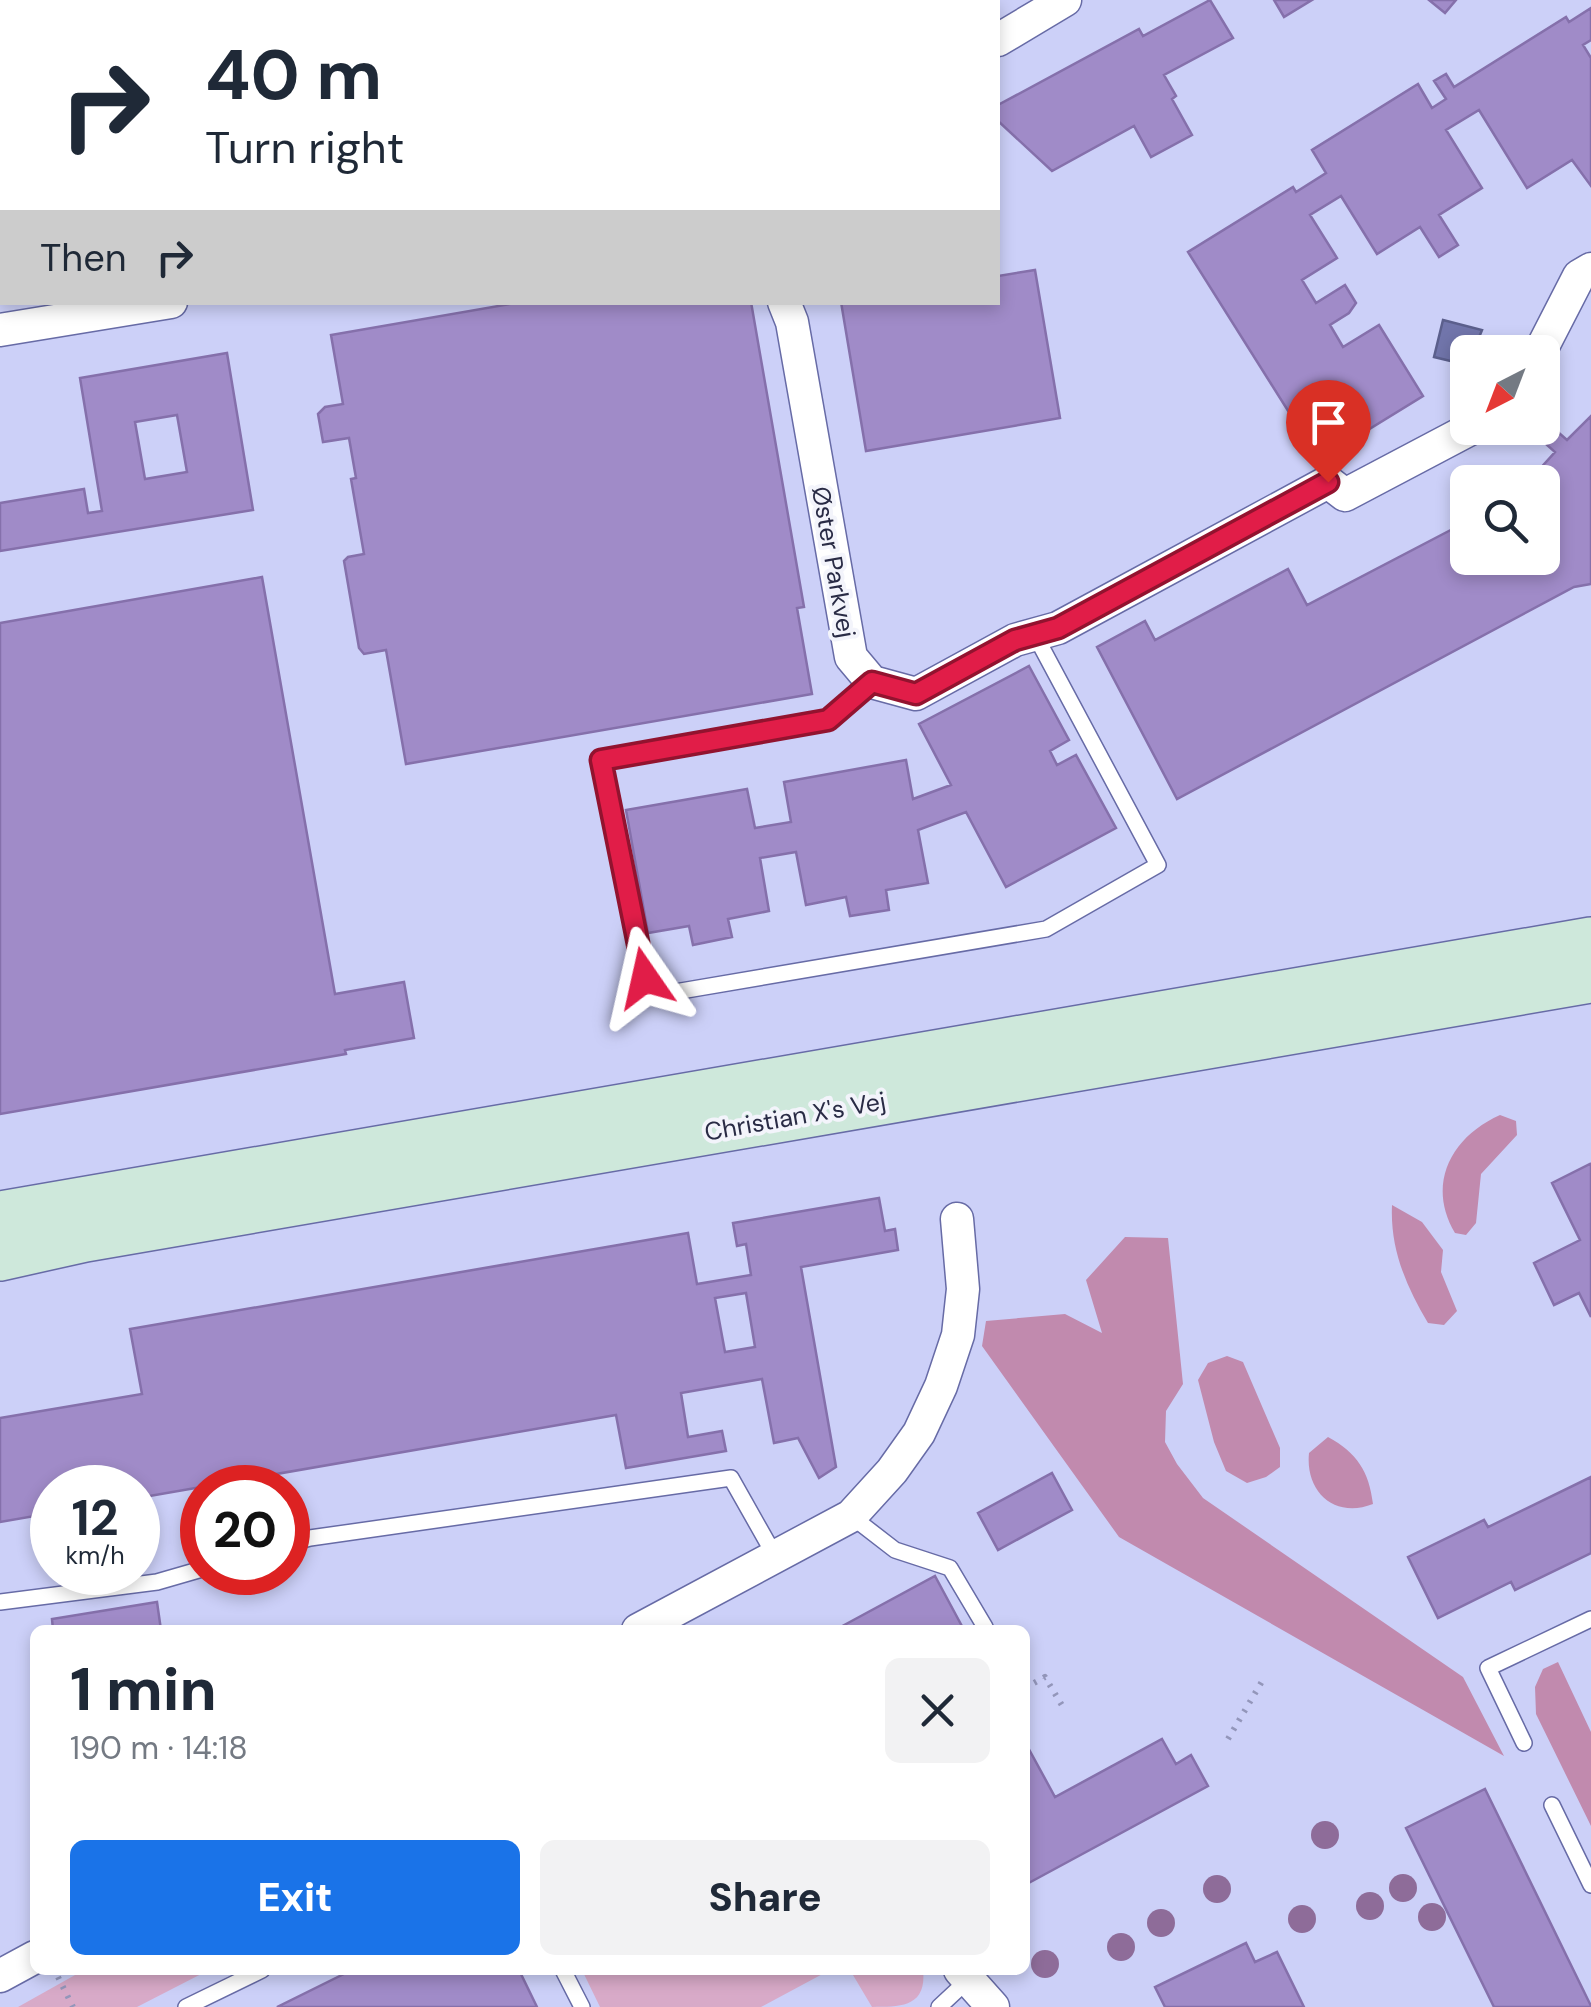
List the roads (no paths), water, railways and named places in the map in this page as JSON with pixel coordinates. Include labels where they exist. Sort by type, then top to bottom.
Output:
[{"type":"main road","name":"Christian X's Vej","points":[[0,1217],[77,1200],[1591,940]]},
{"type":"main road","name":"Christian X's Vej","points":[[0,1258],[85,1239],[1591,980]]},
{"type":"street","points":[[1000,39],[1056,2]]},
{"type":"street","points":[[1549,335],[1579,276],[1591,269]]},
{"type":"street","points":[[0,330],[152,305]]},
{"type":"street","name":"Øster Parkvej","points":[[785,305],[792,322],[851,657],[872,682]]},
{"type":"street","points":[[872,682],[916,694],[1015,640],[1058,628],[1328,482],[1346,495],[1450,440]]},
{"type":"street","points":[[650,1625],[851,1516],[892,1471],[919,1434],[958,1336],[962,1304],[958,1219]]},
{"type":"street","points":[[0,1976],[30,1960]]},
{"type":"street","points":[[966,1975],[992,2007]]},
{"type":"lane","points":[[872,682],[828,720],[601,760],[645,978],[669,993],[1046,929],[1158,864],[1035,634]]},
{"type":"lane","points":[[310,1538],[732,1478],[775,1556]]},
{"type":"lane","points":[[851,1516],[895,1550],[950,1568],[985,1625]]},
{"type":"lane","points":[[0,1602],[157,1582],[180,1575]]},
{"type":"lane","points":[[1524,1743],[1488,1668],[1591,1618]]},
{"type":"lane","points":[[1552,1806],[1591,1885]]},
{"type":"lane","points":[[186,2007],[237,1975]]},
{"type":"lane","points":[[566,1975],[582,2007]]},
{"type":"lane","points":[[939,2007],[964,1975]]},
{"type":"water","points":[[1443,320],[1482,330],[1480,335],[1450,335],[1450,361],[1434,357]]}]
